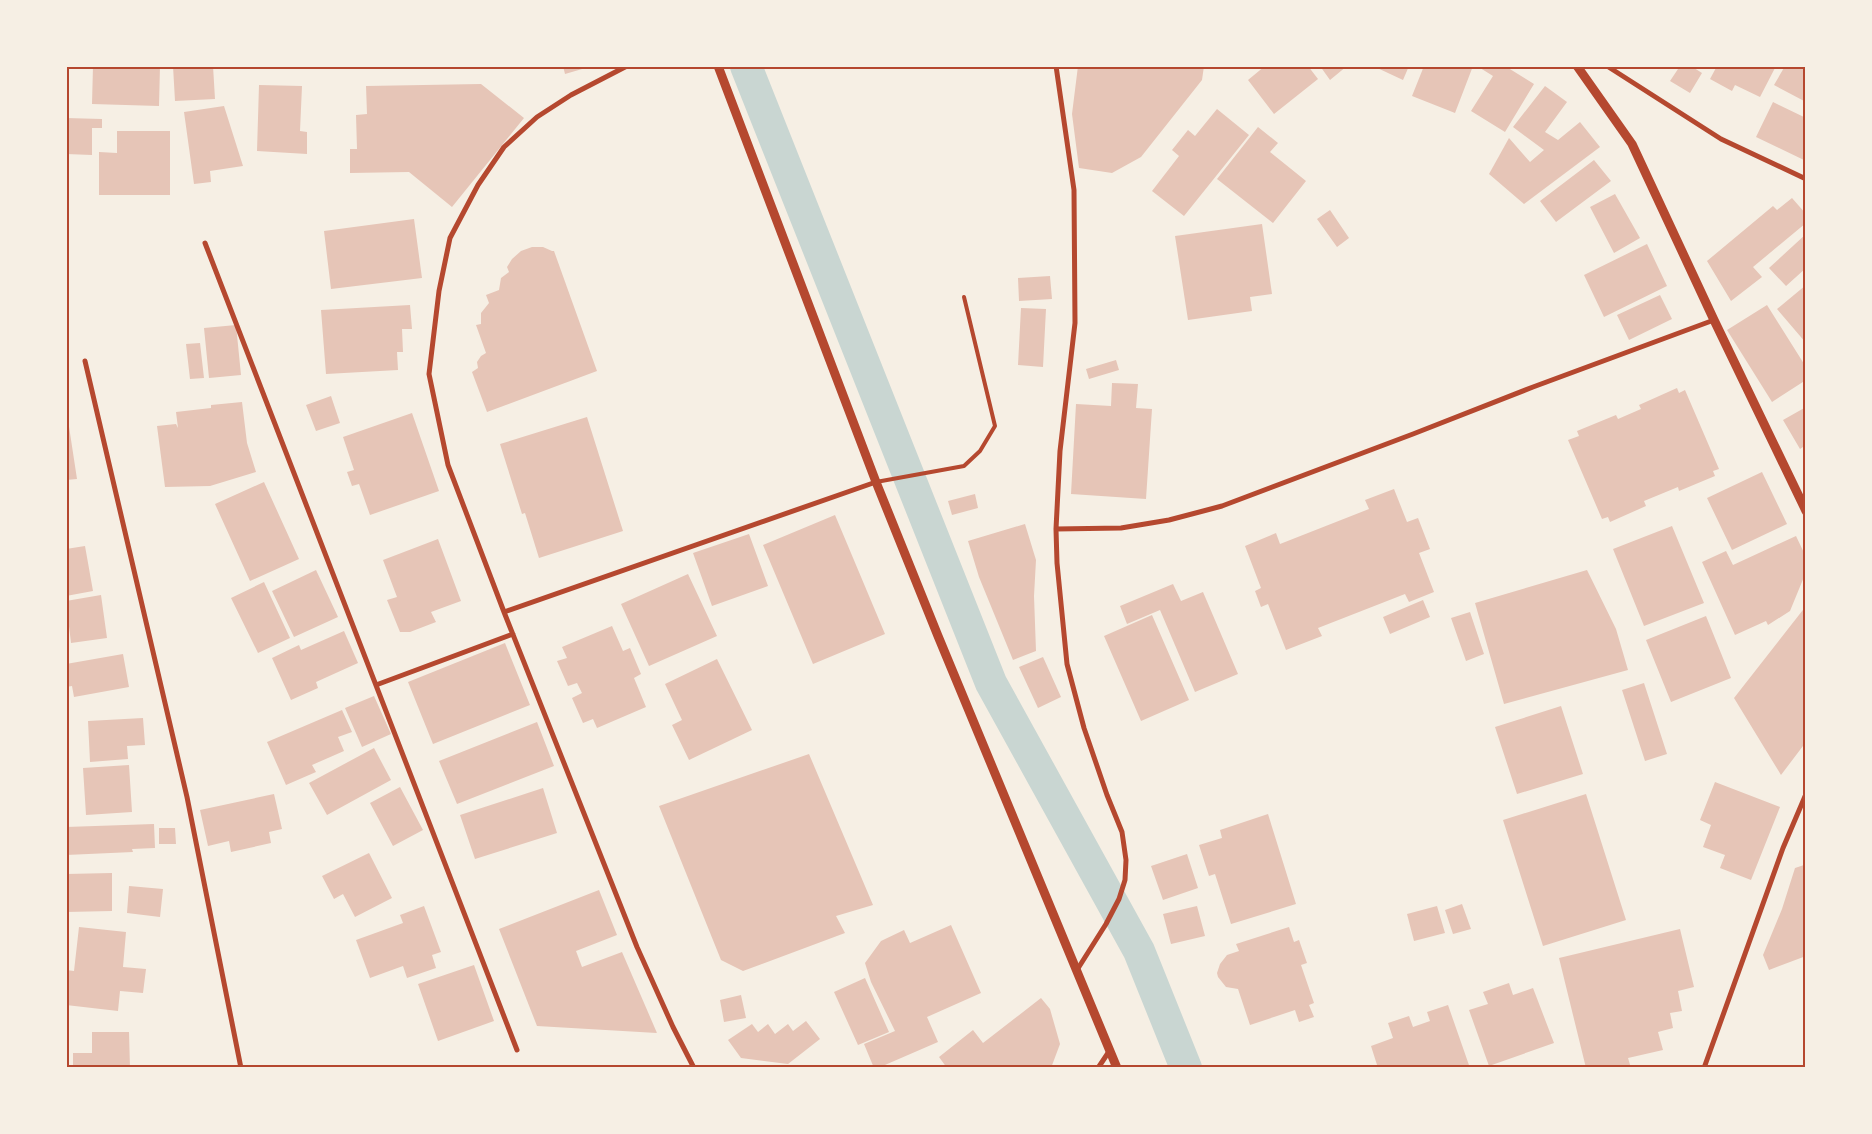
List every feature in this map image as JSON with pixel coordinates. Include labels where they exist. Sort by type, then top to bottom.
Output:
[{"type":"street","points":[[627,66],[571,95],[537,117],[504,147],[478,185],[450,238],[439,290],[429,374],[448,465],[504,612],[637,947],[672,1027],[694,1068]]},
{"type":"street","points":[[718,66],[876,482],[1117,1068]]},
{"type":"street","points":[[1056,66],[1074,190],[1075,314],[1060,451],[1056,529],[1067,664],[1084,728],[1122,832],[1126,860],[1125,880],[1119,899],[1077,971]]},
{"type":"street","points":[[1577,66],[1632,144],[1714,320],[1806,510]]},
{"type":"street","points":[[1607,66],[1721,139],[1806,179]]},
{"type":"street","points":[[205,243],[517,1050]]},
{"type":"street","points":[[1056,529],[1121,528],[1169,520],[1222,506],[1714,320]]},
{"type":"street","points":[[85,360],[187,797],[241,1068]]},
{"type":"street","points":[[504,612],[876,482]]},
{"type":"street","points":[[376,685],[513,634]]},
{"type":"street","points":[[1704,1068],[1783,848],[1806,794]]},
{"type":"street","points":[[1098,1068],[1110,1050]]},
{"type":"lane","points":[[876,482],[964,466],[980,451],[995,426],[964,297]]},
{"type":"building","points":[[93,66],[160,66],[159,106],[92,104]]},
{"type":"building","points":[[173,66],[213,66],[215,99],[175,101]]},
{"type":"building","points":[[563,66],[589,66],[589,67],[565,74]]},
{"type":"building","points":[[1078,66],[1204,66],[1202,80],[1141,157],[1112,173],[1079,168],[1072,114]]},
{"type":"building","points":[[1265,66],[1308,66],[1318,79],[1274,114],[1248,80]]},
{"type":"building","points":[[1320,66],[1347,66],[1330,80]]},
{"type":"building","points":[[1373,66],[1409,66],[1403,80]]},
{"type":"building","points":[[1424,66],[1473,66],[1455,113],[1412,96]]},
{"type":"building","points":[[1477,66],[1505,66],[1534,84],[1505,132],[1471,111],[1493,76]]},
{"type":"building","points":[[1680,66],[1691,66],[1702,73],[1690,93],[1670,81]]},
{"type":"building","points":[[1717,66],[1776,66],[1760,97],[1735,85],[1732,91],[1710,79]]},
{"type":"building","points":[[1785,66],[1806,66],[1806,102],[1774,85]]},
{"type":"building","points":[[481,84],[524,118],[452,207],[409,172],[350,173],[350,149],[357,149],[356,115],[367,114],[366,86]]},
{"type":"building","points":[[259,85],[302,86],[300,131],[307,132],[307,154],[257,151]]},
{"type":"building","points":[[1545,86],[1567,102],[1545,132],[1558,140],[1580,122],[1600,147],[1524,204],[1489,174],[1509,138],[1530,162],[1544,150],[1513,127]]},
{"type":"building","points":[[1773,102],[1806,118],[1806,161],[1756,137]]},
{"type":"building","points":[[224,106],[243,166],[210,171],[211,182],[194,184],[184,112]]},
{"type":"building","points":[[1217,109],[1249,135],[1184,216],[1152,191],[1179,156],[1172,150],[1188,130],[1195,136]]},
{"type":"building","points":[[66,118],[102,119],[102,128],[92,128],[92,155],[66,154]]},
{"type":"building","points":[[1258,127],[1278,143],[1270,152],[1306,181],[1273,223],[1217,179]]},
{"type":"building","points":[[117,131],[170,131],[170,195],[99,195],[99,152],[117,153]]},
{"type":"building","points":[[1594,160],[1611,181],[1556,222],[1540,201]]},
{"type":"building","points":[[1615,194],[1640,238],[1614,253],[1590,207]]},
{"type":"building","points":[[1792,198],[1806,214],[1806,223],[1753,267],[1762,277],[1731,301],[1707,261],[1773,206],[1777,210]]},
{"type":"building","points":[[1330,210],[1349,238],[1337,247],[1317,219]]},
{"type":"building","points":[[414,219],[422,278],[331,289],[324,231]]},
{"type":"building","points":[[1262,224],[1272,294],[1250,297],[1252,311],[1188,320],[1175,236]]},
{"type":"building","points":[[1806,234],[1806,268],[1786,286],[1769,268]]},
{"type":"building","points":[[1647,244],[1667,286],[1604,317],[1584,275]]},
{"type":"building","points":[[532,247],[543,247],[554,251],[597,371],[487,412],[472,372],[478,368],[477,362],[486,353],[476,325],[481,324],[481,313],[489,303],[486,295],[499,290],[501,278],[509,272],[507,267],[512,259],[521,251]]},
{"type":"building","points":[[1050,276],[1052,299],[1019,301],[1018,278]]},
{"type":"building","points":[[1806,285],[1806,343],[1777,309]]},
{"type":"building","points":[[1660,295],[1672,319],[1629,340],[1617,315]]},
{"type":"building","points":[[410,305],[412,329],[402,329],[403,352],[397,352],[398,370],[326,374],[321,310]]},
{"type":"building","points":[[1767,305],[1806,367],[1806,380],[1772,402],[1727,330]]},
{"type":"building","points":[[1021,308],[1046,309],[1043,367],[1018,365]]},
{"type":"building","points":[[236,325],[241,375],[209,378],[204,328]]},
{"type":"building","points":[[200,343],[204,378],[190,379],[186,344]]},
{"type":"building","points":[[1116,360],[1119,370],[1089,379],[1086,369]]},
{"type":"building","points":[[1112,383],[1138,384],[1136,408],[1152,409],[1146,499],[1071,494],[1076,404],[1111,406]]},
{"type":"building","points":[[1677,388],[1679,393],[1685,390],[1719,469],[1713,471],[1715,476],[1679,491],[1678,487],[1644,501],[1646,506],[1610,522],[1608,517],[1602,519],[1568,440],[1579,436],[1577,431],[1616,415],[1618,419],[1641,409],[1639,405]]},
{"type":"building","points":[[331,396],[340,423],[316,431],[306,405]]},
{"type":"building","points":[[242,402],[247,443],[256,472],[210,486],[165,487],[157,426],[176,424],[178,428],[176,412],[211,408],[211,405]]},
{"type":"building","points":[[1806,407],[1806,445],[1800,449],[1783,420]]},
{"type":"building","points":[[412,413],[439,491],[370,515],[359,484],[352,486],[347,472],[354,470],[343,437]]},
{"type":"building","points":[[587,417],[623,531],[539,558],[525,513],[522,514],[500,444]]},
{"type":"building","points":[[66,420],[68,420],[77,479],[66,480]]},
{"type":"building","points":[[1762,472],[1787,524],[1732,550],[1707,498]]},
{"type":"building","points":[[264,482],[299,559],[250,581],[215,504]]},
{"type":"building","points":[[1394,489],[1407,522],[1418,518],[1430,549],[1419,553],[1434,592],[1409,602],[1405,594],[1318,628],[1322,636],[1286,650],[1268,604],[1261,607],[1255,591],[1261,588],[1245,546],[1276,533],[1280,544],[1369,509],[1365,500]]},
{"type":"building","points":[[975,494],[978,508],[952,515],[948,501]]},
{"type":"building","points":[[835,515],[885,634],[813,664],[763,545]]},
{"type":"building","points":[[1025,524],[1036,560],[1034,596],[1036,651],[1013,660],[979,577],[968,541]]},
{"type":"building","points":[[1672,526],[1704,603],[1644,626],[1613,549]]},
{"type":"building","points":[[749,534],[768,586],[712,606],[693,553]]},
{"type":"building","points":[[1796,536],[1806,557],[1806,572],[1790,611],[1768,625],[1766,621],[1735,635],[1702,562],[1726,551],[1733,565]]},
{"type":"building","points":[[438,539],[461,601],[431,612],[436,622],[410,632],[400,632],[387,600],[397,597],[383,560]]},
{"type":"building","points":[[85,546],[93,591],[66,596],[66,549]]},
{"type":"building","points":[[316,570],[338,617],[294,637],[272,591]]},
{"type":"building","points":[[1587,570],[1616,629],[1628,670],[1504,704],[1475,603]]},
{"type":"building","points":[[688,574],[717,636],[649,666],[621,604]]},
{"type":"building","points":[[264,582],[290,638],[258,653],[231,598]]},
{"type":"building","points":[[1173,584],[1181,601],[1203,592],[1238,674],[1195,692],[1160,610],[1127,624],[1120,606]]},
{"type":"building","points":[[101,595],[107,638],[71,643],[66,601]]},
{"type":"building","points":[[1423,600],[1430,617],[1390,634],[1383,617]]},
{"type":"building","points":[[1806,606],[1806,742],[1781,775],[1734,698]]},
{"type":"building","points":[[1470,612],[1484,654],[1466,661],[1451,618]]},
{"type":"building","points":[[1152,615],[1189,700],[1141,721],[1104,636]]},
{"type":"building","points":[[1706,616],[1731,678],[1671,702],[1646,640]]},
{"type":"building","points":[[612,626],[623,651],[630,648],[641,674],[634,678],[646,707],[597,728],[593,719],[583,723],[572,698],[582,693],[577,683],[568,686],[557,661],[567,658],[562,647]]},
{"type":"building","points":[[344,631],[358,663],[316,682],[318,688],[291,700],[272,658],[299,645],[301,650]]},
{"type":"building","points":[[505,643],[530,705],[433,744],[408,682]]},
{"type":"building","points":[[123,654],[129,687],[74,697],[72,686],[66,687],[66,664]]},
{"type":"building","points":[[1043,657],[1061,697],[1038,708],[1019,667]]},
{"type":"building","points":[[717,659],[752,730],[689,760],[672,725],[682,720],[665,684]]},
{"type":"building","points":[[1644,683],[1667,754],[1645,761],[1622,690]]},
{"type":"building","points":[[374,696],[391,734],[362,747],[345,708]]},
{"type":"building","points":[[1561,706],[1583,774],[1517,794],[1495,727]]},
{"type":"building","points":[[342,710],[352,732],[338,737],[344,751],[312,765],[316,772],[286,785],[267,742]]},
{"type":"building","points":[[143,718],[145,745],[127,746],[128,759],[90,762],[88,721]]},
{"type":"building","points":[[537,722],[554,766],[457,804],[439,761]]},
{"type":"building","points":[[374,748],[391,780],[327,815],[309,783]]},
{"type":"building","points":[[809,754],[873,905],[836,916],[845,933],[743,971],[721,960],[659,806]]},
{"type":"building","points":[[129,765],[132,812],[86,815],[83,768]]},
{"type":"building","points":[[1715,782],[1780,807],[1751,880],[1720,868],[1725,855],[1703,847],[1711,825],[1700,820]]},
{"type":"building","points":[[400,787],[423,830],[393,846],[370,803]]},
{"type":"building","points":[[543,788],[557,833],[475,859],[460,815]]},
{"type":"building","points":[[274,794],[282,829],[269,832],[271,843],[231,852],[229,841],[208,846],[200,810]]},
{"type":"building","points":[[1586,794],[1626,920],[1543,946],[1503,820]]},
{"type":"building","points":[[1268,814],[1296,904],[1231,924],[1215,874],[1209,876],[1199,845],[1222,838],[1220,830]]},
{"type":"building","points":[[154,824],[155,848],[132,849],[133,852],[66,855],[66,827]]},
{"type":"building","points":[[159,828],[175,828],[176,844],[159,844]]},
{"type":"building","points":[[369,853],[392,898],[355,917],[343,894],[334,899],[322,876]]},
{"type":"building","points":[[1187,854],[1198,888],[1163,900],[1151,866]]},
{"type":"building","points":[[1804,865],[1806,868],[1806,956],[1769,970],[1763,955],[1782,909],[1795,868]]},
{"type":"building","points":[[112,873],[112,911],[66,912],[66,874]]},
{"type":"building","points":[[129,886],[163,889],[160,917],[127,913]]},
{"type":"building","points":[[599,890],[617,935],[576,951],[582,967],[622,952],[657,1033],[537,1026],[499,929]]},
{"type":"building","points":[[1462,904],[1471,929],[1453,934],[1445,910]]},
{"type":"building","points":[[424,906],[441,952],[432,955],[436,968],[407,978],[403,966],[370,978],[356,940],[403,923],[400,915]]},
{"type":"building","points":[[1197,906],[1205,936],[1171,944],[1163,914]]},
{"type":"building","points":[[1437,906],[1445,933],[1414,941],[1407,914]]},
{"type":"building","points":[[951,925],[981,993],[927,1017],[938,1042],[878,1068],[874,1068],[864,1044],[895,1031],[871,982],[865,963],[881,941],[904,930],[910,943]]},
{"type":"building","points":[[79,927],[126,932],[123,967],[146,969],[143,993],[120,991],[118,1011],[66,1005],[66,970],[74,971]]},
{"type":"building","points":[[1289,927],[1294,942],[1299,940],[1307,963],[1301,965],[1314,1003],[1309,1005],[1314,1017],[1299,1022],[1295,1010],[1250,1025],[1238,989],[1226,987],[1218,977],[1217,973],[1220,964],[1227,955],[1239,951],[1236,944]]},
{"type":"building","points":[[1680,929],[1694,987],[1678,991],[1682,1011],[1670,1013],[1673,1028],[1658,1032],[1663,1050],[1628,1058],[1631,1068],[1586,1068],[1559,958]]},
{"type":"building","points":[[474,965],[494,1021],[438,1041],[418,984]]},
{"type":"building","points":[[865,978],[889,1032],[858,1045],[834,992]]},
{"type":"building","points":[[1509,983],[1513,995],[1533,988],[1554,1043],[1489,1066],[1469,1010],[1488,1004],[1483,992]]},
{"type":"building","points":[[741,995],[746,1018],[724,1022],[720,1000]]},
{"type":"building","points":[[1041,998],[1050,1009],[1060,1044],[1051,1068],[947,1068],[939,1057],[973,1030],[983,1043]]},
{"type":"building","points":[[1448,1005],[1470,1068],[1378,1068],[1371,1046],[1393,1038],[1388,1023],[1409,1016],[1413,1027],[1430,1021],[1427,1012]]},
{"type":"building","points":[[806,1021],[820,1039],[788,1064],[741,1058],[728,1040],[752,1024],[758,1032],[768,1024],[775,1034],[788,1024],[793,1031]]},
{"type":"building","points":[[92,1032],[129,1032],[130,1068],[73,1068],[73,1053],[92,1053]]},
{"type":"waterway","points":[[746,66],[991,683],[1139,951],[1186,1068]]}]
